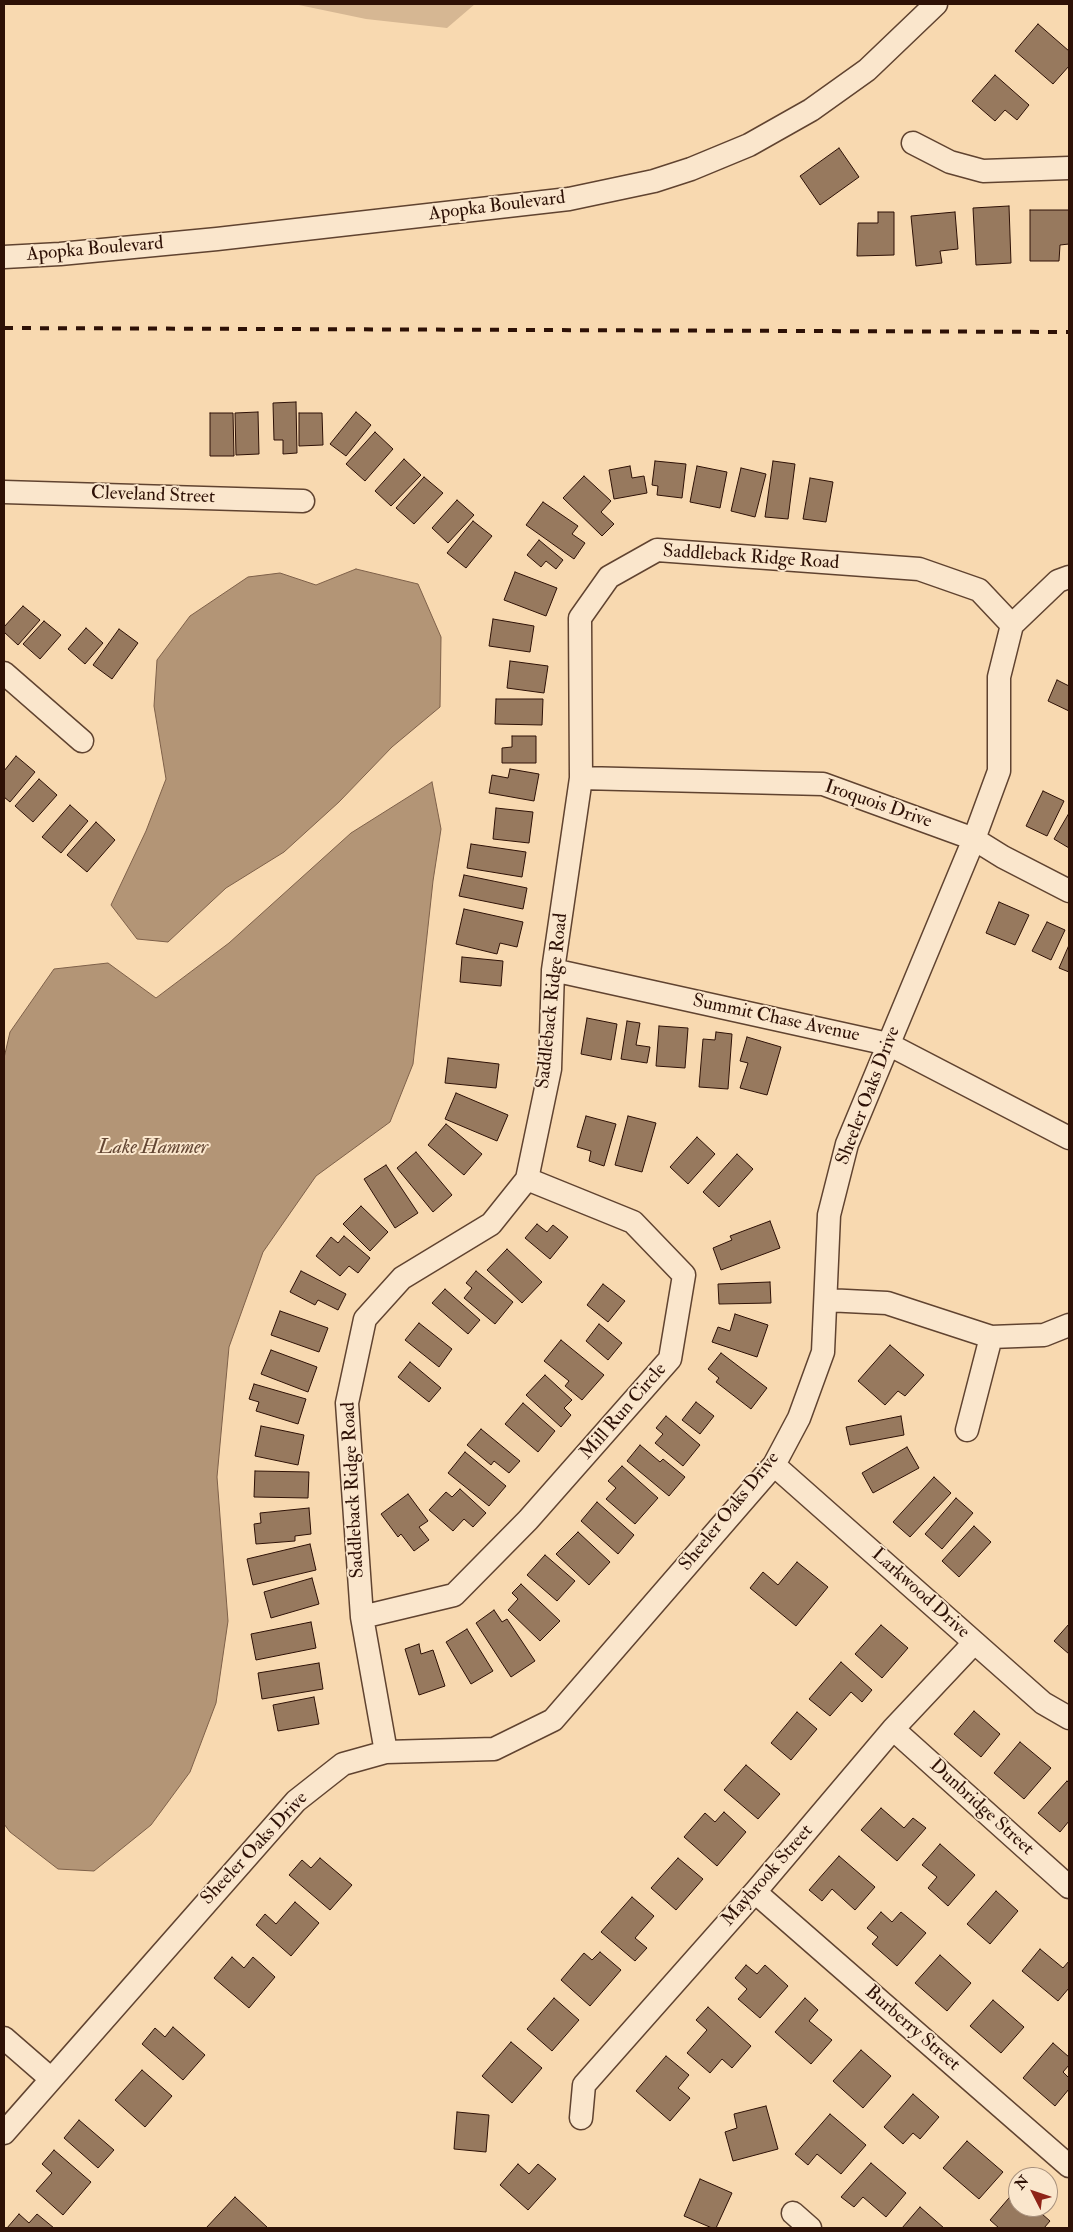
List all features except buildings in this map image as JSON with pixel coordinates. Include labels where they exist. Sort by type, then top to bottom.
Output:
[{"type":"street","name":"Apopka Boulevard","points":[[4,256],[60,254],[208,240],[569,199],[654,181],[691,169],[741,148],[811,110],[867,70],[936,4]]},
{"type":"street","points":[[913,143],[950,162],[984,170],[1069,168]]},
{"type":"street","name":"Cleveland Street","points":[[4,492],[303,501]]},
{"type":"street","name":"Saddleback Ridge Road","points":[[386,1752],[362,1617],[346,1403],[365,1319],[402,1278],[491,1224],[527,1179],[550,1069],[553,970],[581,778],[580,618],[609,577],[656,550],[919,569],[979,590],[1012,625]]},
{"type":"street","points":[[1012,625],[1058,581],[1069,577]]},
{"type":"street","name":"Sheeler Oaks Drive","points":[[4,2133],[50,2078],[296,1801],[343,1764],[386,1752],[494,1749],[553,1720],[774,1465],[799,1418],[823,1352],[829,1215],[847,1144],[974,838],[999,771],[999,677],[1012,625]]},
{"type":"street","points":[[4,673],[82,741]]},
{"type":"street","name":"Iroquois Drive","points":[[581,778],[823,784],[974,838],[1002,857],[1069,891]]},
{"type":"street","name":"Summit Chase Avenue","points":[[553,970],[888,1044],[1069,1138]]},
{"type":"street","name":"Mill Run Circle","points":[[362,1617],[454,1595],[528,1520],[670,1359],[684,1275],[633,1222],[527,1179]]},
{"type":"street","points":[[826,1300],[887,1303],[991,1337],[1044,1335],[1069,1325]]},
{"type":"street","points":[[967,1430],[991,1337]]},
{"type":"street","name":"Larkwood Drive","points":[[774,1465],[1043,1704],[1069,1718]]},
{"type":"street","name":"Maybrook Street","points":[[581,2118],[584,2085],[754,1892],[893,1730],[974,1643]]},
{"type":"street","name":"Dunbridge Street","points":[[893,1730],[1069,1887]]},
{"type":"street","name":"Burberry Street","points":[[754,1892],[1069,2166]]},
{"type":"street","points":[[4,2038],[50,2078]]},
{"type":"street","points":[[793,2213],[810,2228]]},
{"type":"shaded area","points":[[294,4],[475,4],[447,28],[366,19]]},
{"type":"water","points":[[356,569],[418,584],[441,637],[440,707],[392,747],[339,802],[284,852],[226,888],[168,942],[137,939],[111,905],[146,831],[166,779],[154,706],[157,660],[190,616],[248,577],[280,573],[316,585]]},
{"type":"water","name":"Lake Hammer","points":[[432,782],[441,829],[433,881],[413,1064],[390,1122],[316,1176],[263,1252],[229,1347],[217,1477],[228,1621],[216,1703],[190,1772],[151,1825],[94,1871],[58,1869],[10,1832],[4,1824],[4,1058],[10,1032],[54,969],[108,963],[156,998],[229,943],[351,833]]},
{"type":"railway","points":[[4,328],[1069,332]]}]
